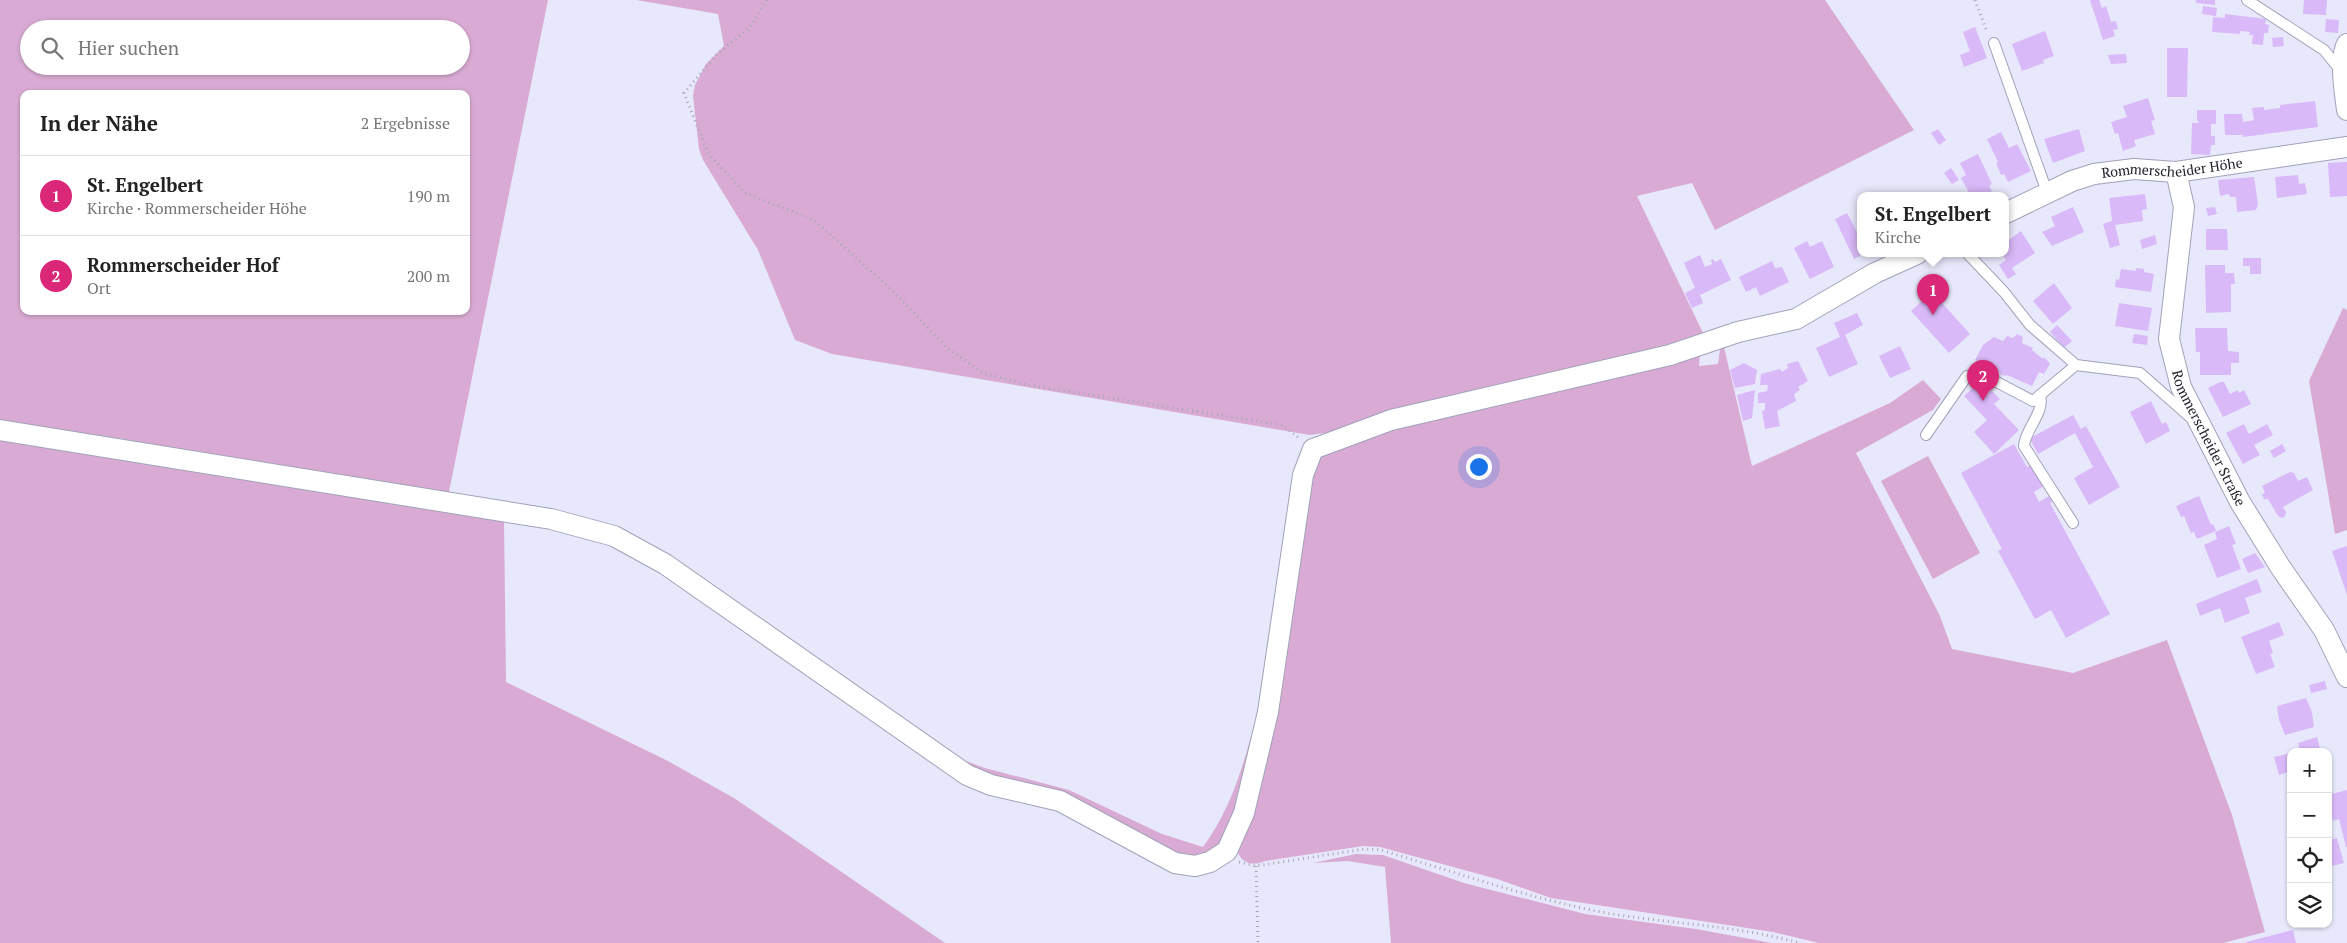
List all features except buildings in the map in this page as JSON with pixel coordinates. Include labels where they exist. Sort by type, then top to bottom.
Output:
[{"type":"street","points":[[2347,44],[2344,49],[2347,110]]},
{"type":"street","name":"Rommerscheider Höhe","points":[[2009,211],[2072,181],[2094,174],[2134,169],[2176,172],[2347,148]]},
{"type":"street","name":"Rommerscheider Straße","points":[[2176,172],[2184,207],[2169,339],[2181,387],[2240,502],[2280,568],[2324,630],[2347,677]]},
{"type":"street","points":[[0,430],[551,519],[614,536],[664,564],[967,775],[991,785],[1060,801],[1174,864],[1195,866],[1210,862],[1227,851],[1244,813],[1268,712],[1303,475],[1313,449],[1391,420],[1670,355],[1738,332],[1796,318],[1875,273],[1910,257]]},
{"type":"lane","points":[[2247,0],[2324,50],[2344,73]]},
{"type":"lane","points":[[1994,43],[2047,192]]},
{"type":"lane","points":[[1971,257],[2004,292],[2030,325],[2076,365],[2140,372],[2201,426]]},
{"type":"lane","points":[[1926,436],[1967,376],[1989,378],[2033,401],[2076,365]]},
{"type":"lane","points":[[2040,395],[2040,407],[2025,436],[2024,446],[2073,522]]},
{"type":"path","points":[[767,0],[749,28],[716,54],[684,93],[708,152],[745,192],[814,220],[892,290],[947,348],[983,373],[1028,384],[1282,425],[1313,449]]},
{"type":"path","points":[[1974,0],[1988,36],[1994,43]]},
{"type":"path","points":[[1258,943],[1256,866],[1364,849],[1382,850],[1540,898],[1612,914],[1705,926],[1800,943]]},
{"type":"shaded area","points":[[0,0],[548,0],[448,497],[141,447],[125,439],[98,440],[0,425]]},
{"type":"shaded area","points":[[636,0],[1825,0],[1914,130],[1715,230],[1692,183],[1637,196],[1706,339],[1354,429],[1310,435],[832,354],[795,340],[758,250],[703,160],[699,149],[693,96],[695,85],[706,64],[724,46],[718,14]]},
{"type":"shaded area","points":[[2343,308],[2347,310],[2347,530],[2335,534],[2309,381]]},
{"type":"shaded area","points":[[1724,347],[1752,466],[1890,403],[1923,380],[1941,399],[1933,410],[1856,453],[1940,616],[1952,649],[2073,673],[2167,640],[2232,815],[2265,932],[2223,943],[1819,943],[1773,932],[1551,898],[1497,879],[1380,847],[1363,846],[1257,863],[1246,862],[1240,857],[1238,853],[1251,818],[1312,470],[1323,455],[1346,441],[1700,353],[1699,366],[1718,364],[1720,350]]},
{"type":"shaded area","points":[[0,436],[504,519],[506,682],[666,760],[734,798],[945,943],[0,943]]},
{"type":"shaded area","points":[[1928,456],[1980,553],[1933,579],[1881,481]]},
{"type":"shaded area","points":[[1256,719],[1258,736],[1241,808],[1219,846],[1203,857],[1187,858],[998,780],[946,754],[985,768],[1069,790],[1162,834],[1203,847],[1222,817],[1236,786]]},
{"type":"shaded area","points":[[1356,854],[1383,855],[1464,883],[1585,914],[1696,929],[1772,943],[1391,943],[1385,867],[1348,861],[1313,863]]},
{"type":"place","name":"St. Engelbert","points":[[1933,315]]},
{"type":"place","name":"Rommerscheider Hof","points":[[1983,401]]}]
